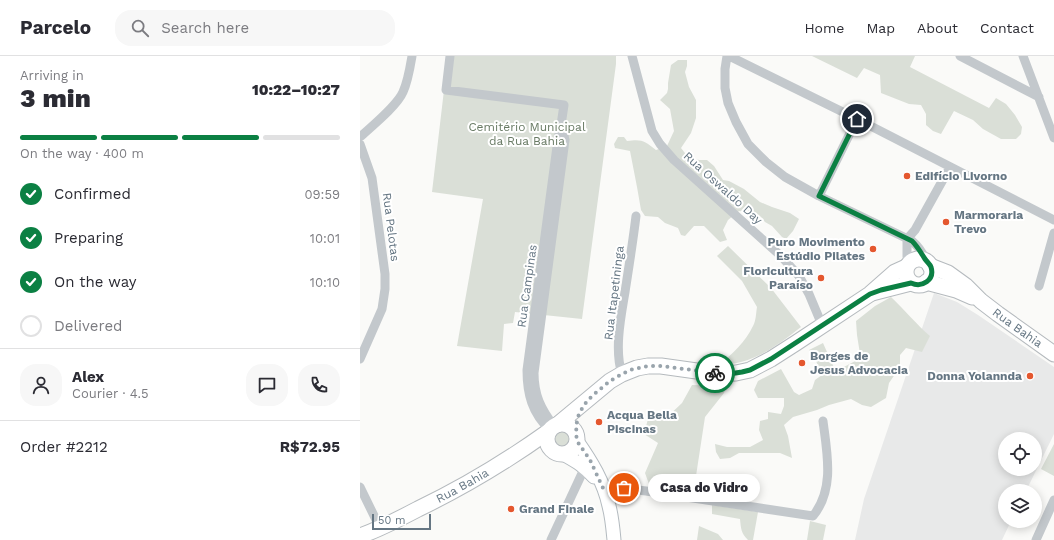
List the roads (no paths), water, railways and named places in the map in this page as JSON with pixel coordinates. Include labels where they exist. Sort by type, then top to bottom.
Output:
[{"type":"main road","points":[[923,259],[928,263],[931,269],[931,275],[928,280],[919,283],[907,277],[907,265],[913,260],[923,259]]},
{"type":"main road","name":"Rua Bahia","points":[[928,263],[954,277],[966,286],[981,301],[1054,354]]},
{"type":"main road","name":"Rua Bahia","points":[[360,536],[380,528],[487,473],[519,453],[610,381],[630,370],[648,366],[661,366],[718,374],[736,374],[750,370],[771,359],[870,294],[895,272],[907,265]]},
{"type":"main road","name":"Rua Bahia","points":[[870,294],[881,290],[919,283],[956,290],[981,301]]},
{"type":"main road","name":"Rua Bahia","points":[[577,437],[577,420],[579,414],[584,405],[592,396]]},
{"type":"main road","points":[[603,488],[585,467],[578,462],[552,450],[547,444],[547,435],[552,428],[561,424],[570,426],[574,429],[603,488],[609,506],[614,540]]},
{"type":"main road","points":[[559,454],[571,452],[576,445],[577,437]]},
{"type":"main road","name":"Rua Bahia","points":[[519,453],[537,452],[559,454]]},
{"type":"street","points":[[360,137],[396,103],[403,93],[408,78],[412,56]]},
{"type":"street","name":"Rua Campinas","points":[[450,56],[446,90],[564,105],[561,125],[562,139],[534,373],[535,391],[552,428]]},
{"type":"street","name":"Rua Oswaldo Day","points":[[632,56],[652,132],[660,144],[674,160],[781,256],[799,276],[809,294],[822,325]]},
{"type":"street","points":[[928,263],[924,255],[912,241],[819,196],[785,177],[766,162],[748,144],[728,103],[725,88],[725,68],[728,56],[857,119],[1054,220]]},
{"type":"street","points":[[960,56],[1039,97]]},
{"type":"street","points":[[1023,56],[1054,138]]},
{"type":"street","points":[[819,196],[857,119]]},
{"type":"street","name":"Rua Pelotas","points":[[360,144],[372,178],[385,274],[385,289],[382,309],[360,359]]},
{"type":"street","points":[[907,265],[907,239],[915,230],[950,167]]},
{"type":"street","name":"Rua Itapetininga","points":[[622,374],[618,354],[621,319],[636,216]]},
{"type":"street","points":[[1039,286],[1054,233]]},
{"type":"street","points":[[603,488],[613,487],[646,491],[813,516],[818,510],[828,482],[827,453],[823,421]]},
{"type":"street","points":[[551,540],[585,467]]},
{"type":"street","points":[[360,487],[380,528]]},
{"type":"street","points":[[1036,540],[1054,500]]},
{"type":"place","name":"Edifício Livorno","points":[[907,176]]},
{"type":"place","name":"Marmoraria Trevo","points":[[946,222]]},
{"type":"place","name":"Puro Movimento Estúdio Pilates","points":[[873,249]]},
{"type":"place","name":"Floricultura Paraíso","points":[[821,278]]},
{"type":"place","name":"Borges de Jesus Advocacia","points":[[802,363]]},
{"type":"place","name":"Donna Yolannda","points":[[1030,376]]},
{"type":"place","name":"Acqua Bella Piscinas","points":[[599,422]]},
{"type":"place","name":"Casa do Vidro","points":[[624,488]]},
{"type":"place","name":"Grand Finale","points":[[511,509]]},
{"type":"park label","name":"Cemitério Municipal da Rua Bahia","points":[[527,134]]}]
